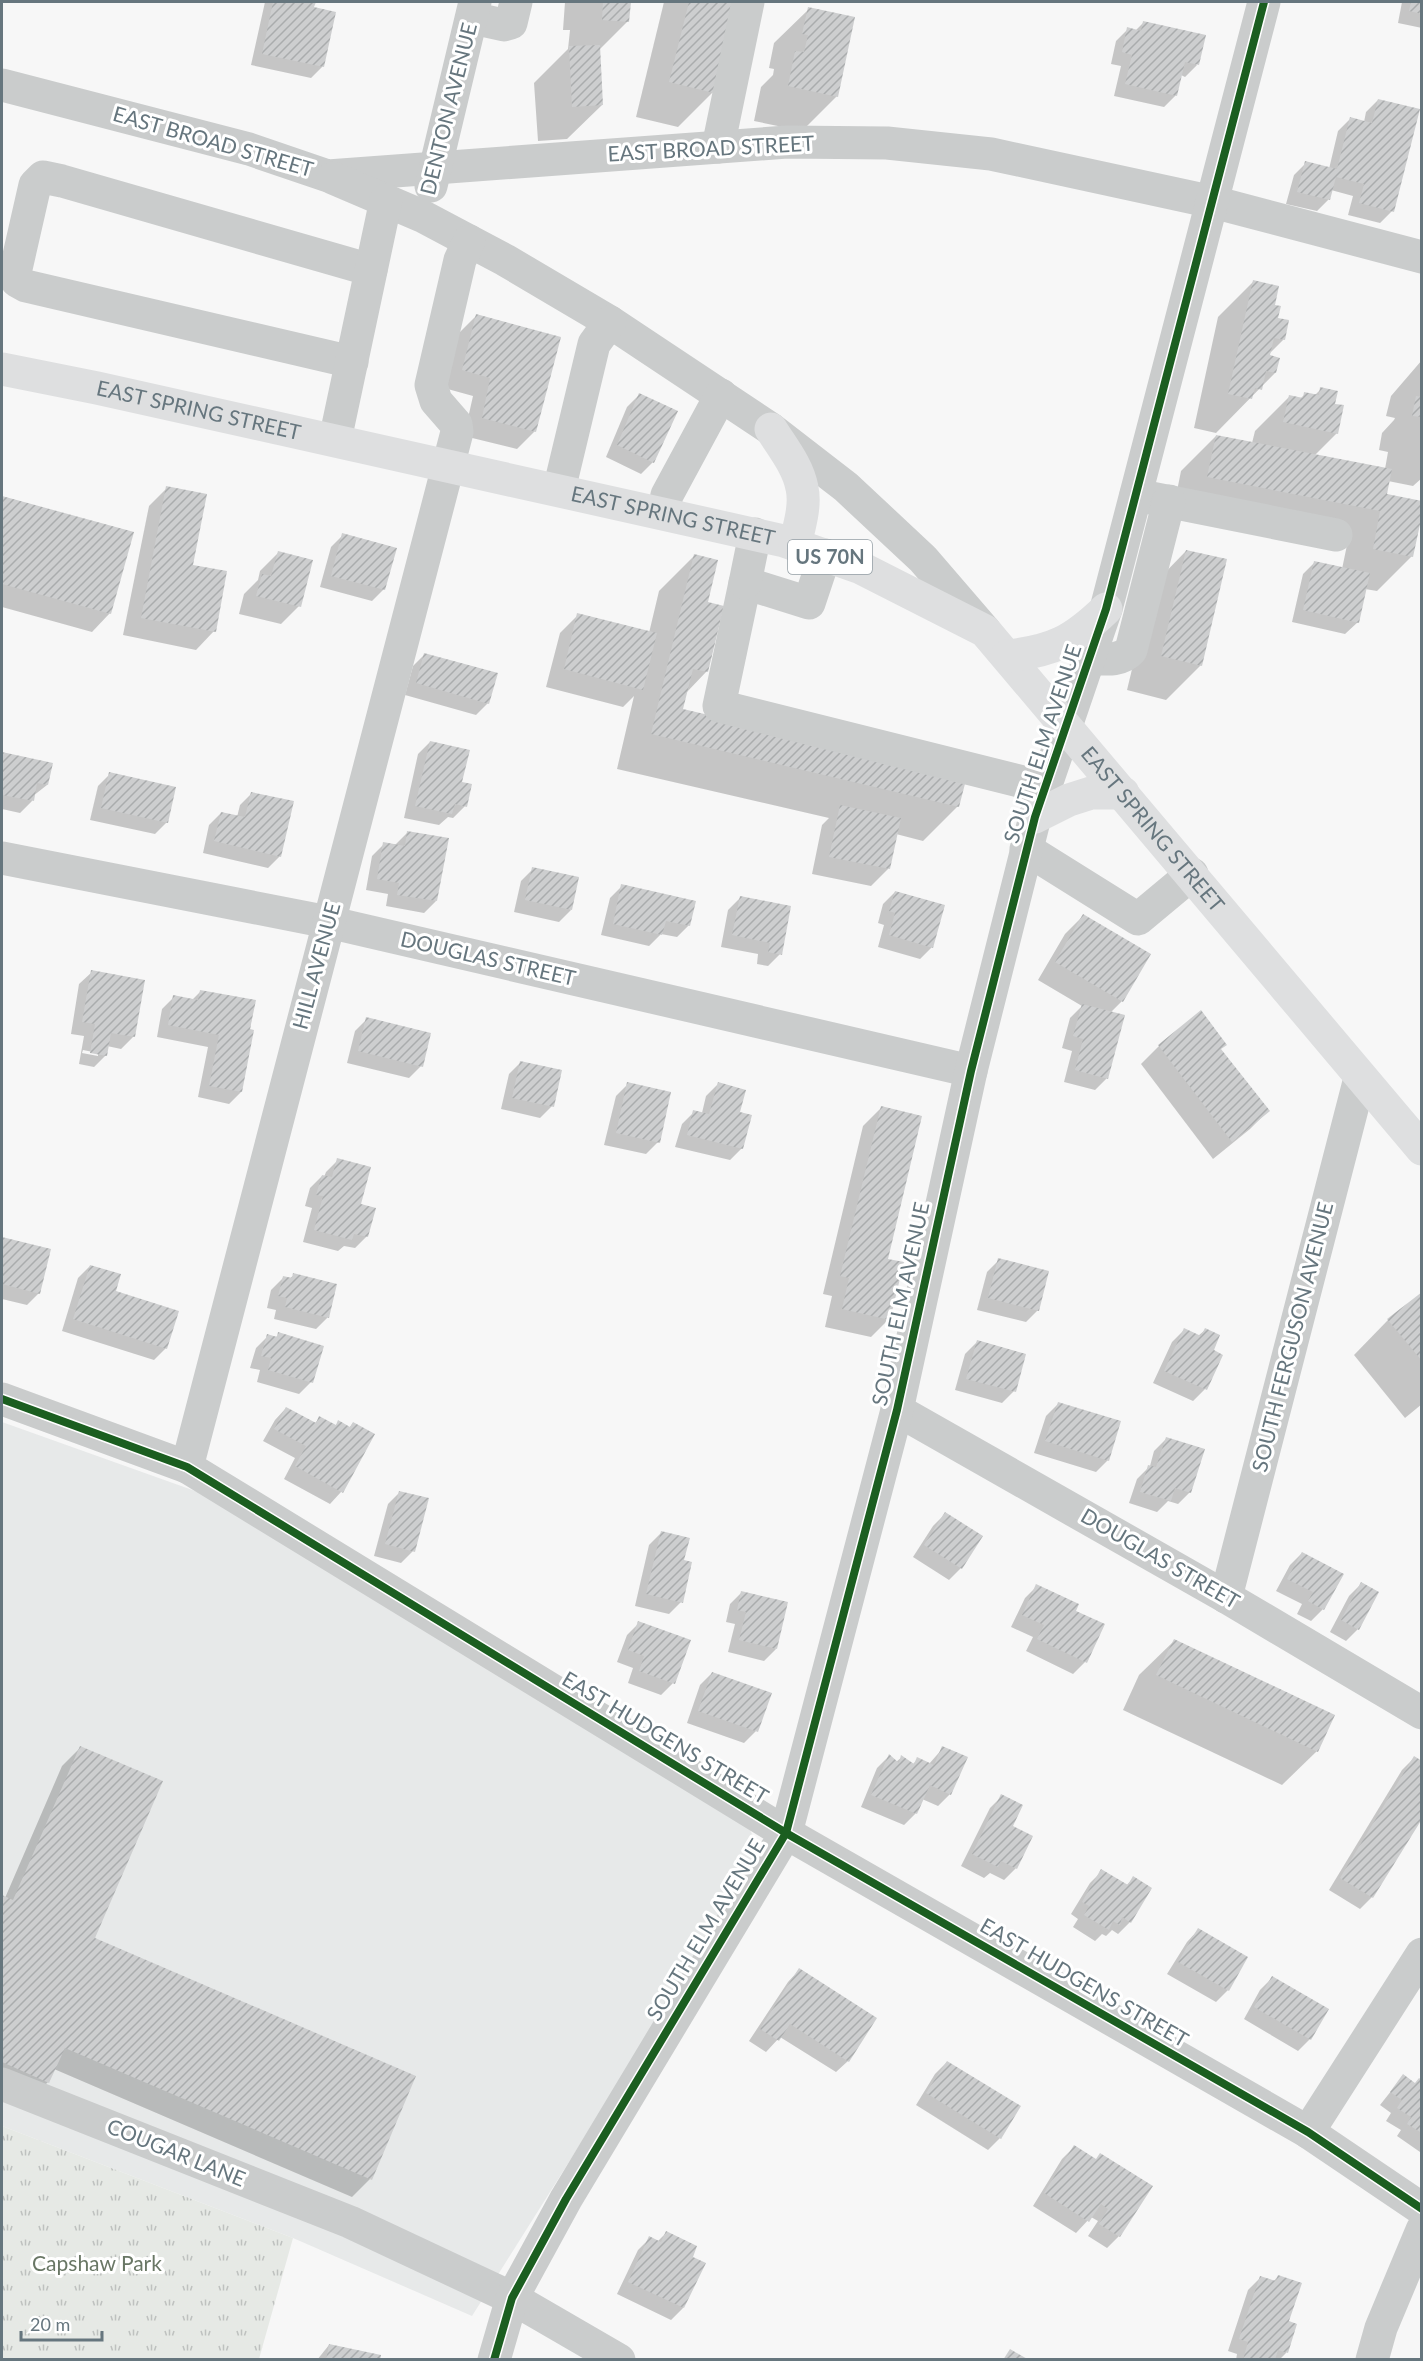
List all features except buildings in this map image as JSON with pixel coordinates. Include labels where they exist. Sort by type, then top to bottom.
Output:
[{"type":"main road","name":"EAST SPRING STREET","points":[[2,369],[336,440],[755,534],[861,568],[986,631],[1422,1149]]},
{"type":"main road","points":[[771,429],[795,467],[802,489],[801,517],[810,550]]},
{"type":"main road","points":[[1007,656],[1033,653],[1054,646],[1083,631],[1106,609]]},
{"type":"main road","points":[[1039,802],[1070,800],[1091,793],[1123,793]]},
{"type":"street","points":[[474,10],[504,25],[511,23],[516,2]]},
{"type":"street","points":[[718,147],[748,2]]},
{"type":"street","name":"SOUTH ELM AVENUE","points":[[494,2360],[512,2298],[572,2189],[786,1833],[897,1410],[971,1071],[1026,849],[1039,802],[1106,609],[1264,2]]},
{"type":"street","name":"DENTON AVENUE","points":[[422,216],[437,168],[474,10]]},
{"type":"street","name":"EAST BROAD STREET","points":[[2,85],[249,149],[328,176],[787,142],[887,143],[991,154],[1213,202],[1422,256]]},
{"type":"street","points":[[328,176],[422,216],[469,241],[610,322],[771,429],[846,487],[922,559],[986,631]]},
{"type":"street","points":[[352,362],[26,286],[17,281],[15,273],[35,186],[43,177],[371,270]]},
{"type":"street","points":[[336,440],[386,200]]},
{"type":"street","name":"HILL AVENUE","points":[[187,1467],[457,432],[456,424],[436,401],[431,384],[460,260],[469,241]]},
{"type":"street","points":[[559,490],[594,344],[610,322]]},
{"type":"street","points":[[663,513],[667,495],[721,395]]},
{"type":"street","points":[[1136,495],[1336,535]]},
{"type":"street","points":[[1089,658],[1118,659],[1131,650],[1169,501]]},
{"type":"street","points":[[755,534],[719,705],[1039,802]]},
{"type":"street","points":[[745,583],[809,603],[810,550]]},
{"type":"street","points":[[1026,849],[1138,919],[1192,874]]},
{"type":"street","name":"DOUGLAS STREET","points":[[2,858],[328,922],[971,1071]]},
{"type":"street","name":"SOUTH FERGUSON AVENUE","points":[[1226,1597],[1360,1078]]},
{"type":"street","name":"EAST HUDGENS STREET","points":[[2,1399],[187,1467],[786,1833],[1308,2132],[1422,2209]]},
{"type":"street","name":"DOUGLAS STREET","points":[[897,1410],[1226,1597],[1422,1713]]},
{"type":"street","points":[[1308,2132],[1422,1954]]},
{"type":"street","name":"COUGAR LANE","points":[[2,2084],[350,2222],[512,2298],[619,2360]]},
{"type":"street","points":[[1372,2360],[1381,2328],[1422,2230]]},
{"type":"shaded area","points":[[2,1422],[212,1497],[749,1828],[755,1840],[757,1855],[752,1871],[472,2316],[293,2238],[2,2126]]},
{"type":"green space","name":"Capshaw Park","points":[[2,2126],[293,2238],[259,2359],[2,2359]]},
{"type":"cycle path","points":[[494,2360],[512,2298],[566,2199],[786,1833],[897,1410],[971,1071],[1035,817],[1106,609],[1264,2]]},
{"type":"cycle path","points":[[2,1399],[187,1467],[786,1833],[1308,2132],[1422,2209]]}]
